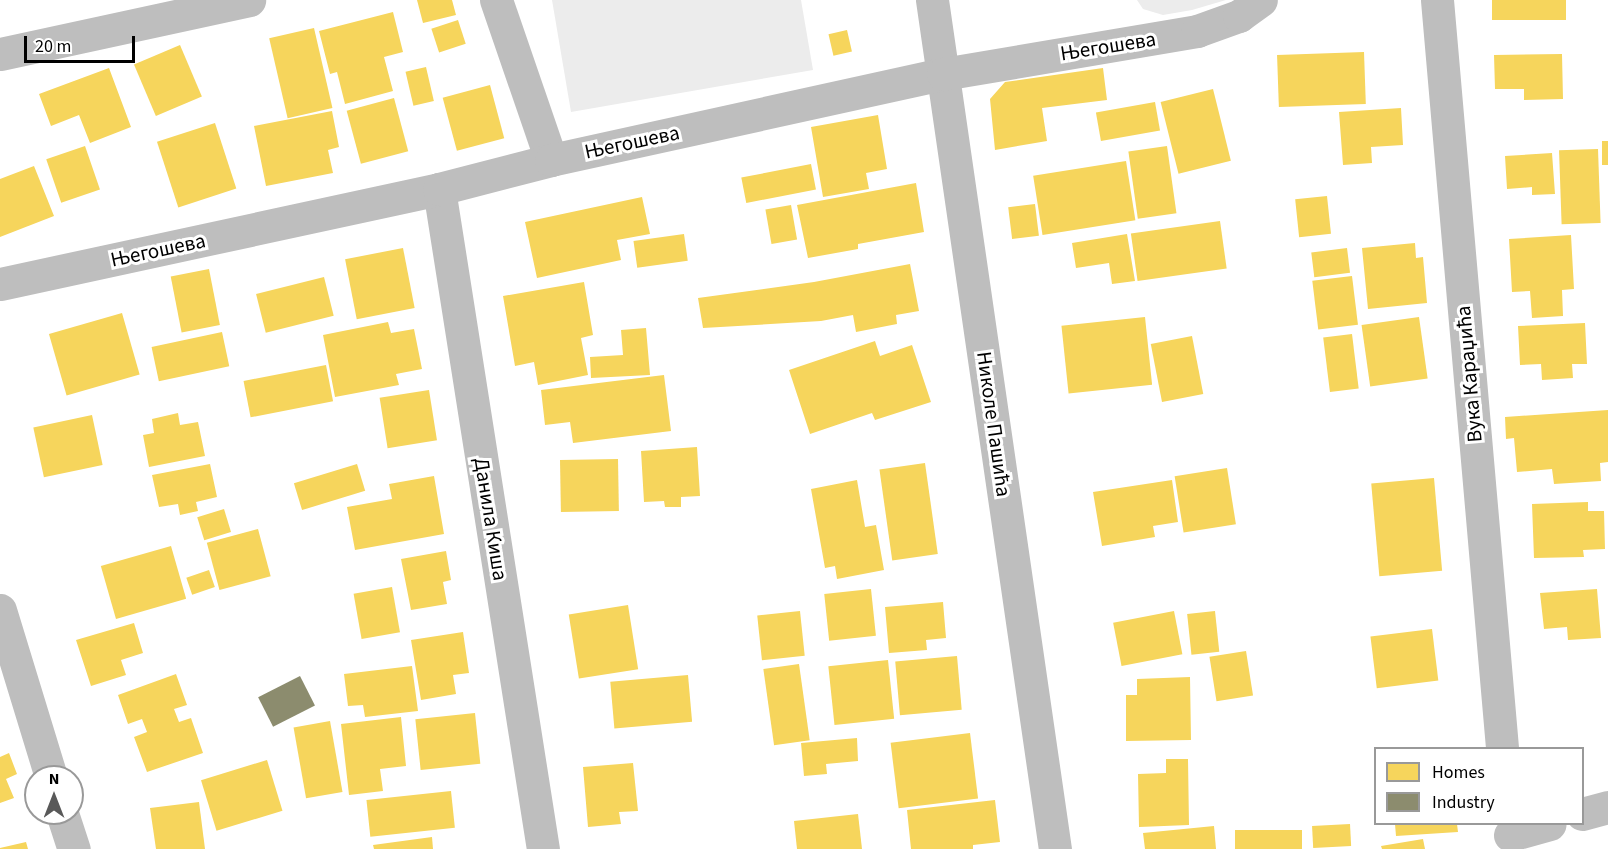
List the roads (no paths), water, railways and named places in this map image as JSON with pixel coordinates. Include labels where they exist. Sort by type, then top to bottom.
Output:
[{"type":"street","points":[[0,54],[249,0]]},
{"type":"street","points":[[496,0],[551,160]]},
{"type":"street","name":"Николе Пашића","points":[[932,0],[1055,849]]},
{"type":"street","name":"Његошева","points":[[0,284],[439,189],[551,160],[943,74],[1197,31],[1239,16],[1261,0]]},
{"type":"street","name":"Вука Караџића","points":[[1437,0],[1502,747]]},
{"type":"street","name":"Данила Киша","points":[[439,189],[543,849]]},
{"type":"street","points":[[0,610],[47,765]]},
{"type":"street","points":[[1584,813],[1608,807]]},
{"type":"street","points":[[67,825],[74,849]]},
{"type":"street","points":[[1510,836],[1547,825]]}]
